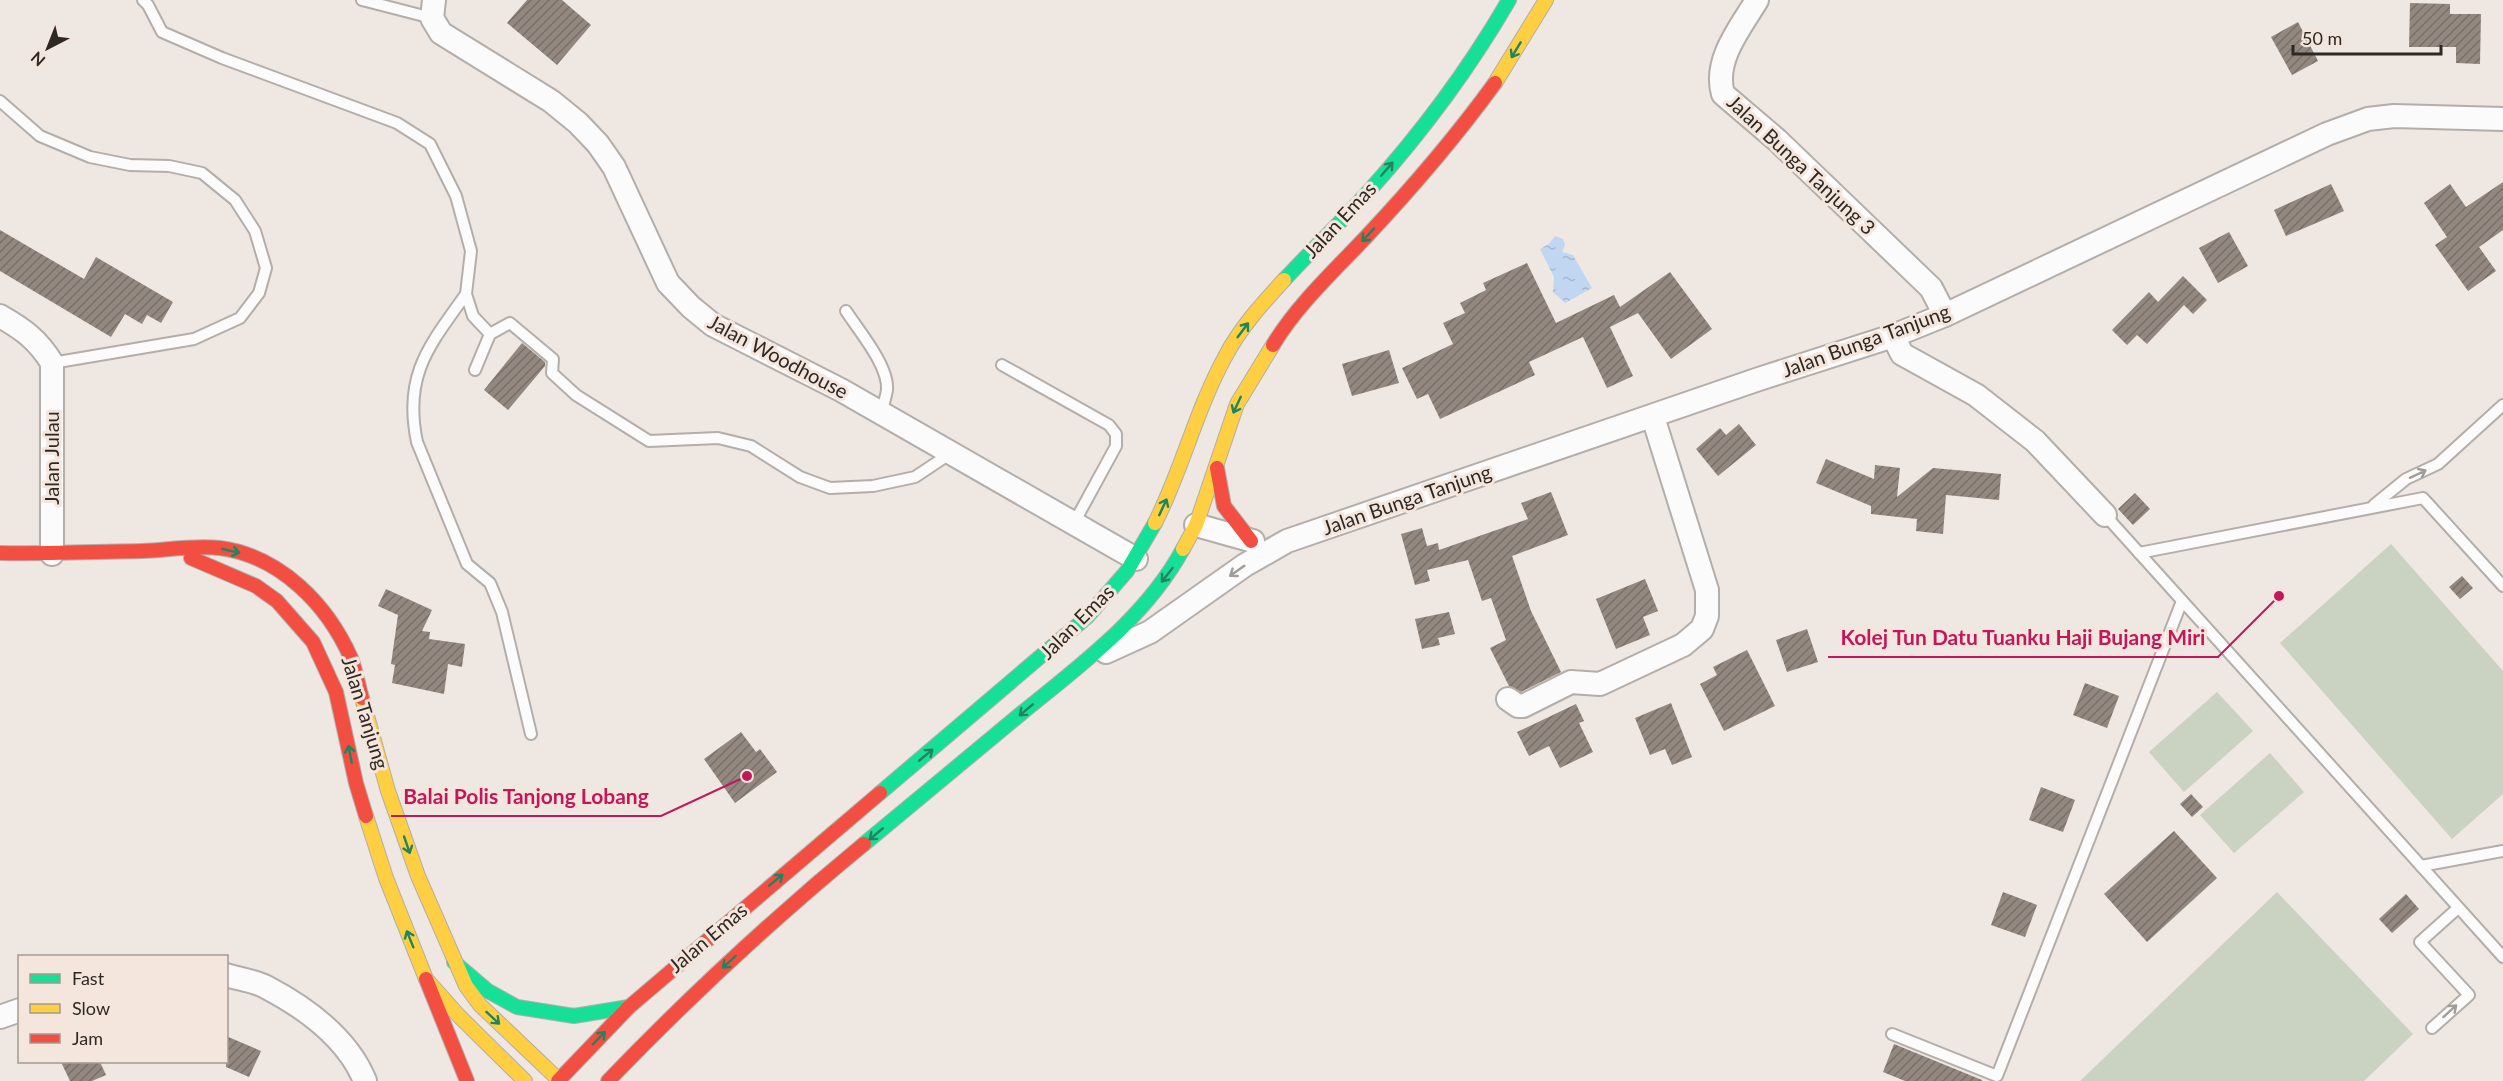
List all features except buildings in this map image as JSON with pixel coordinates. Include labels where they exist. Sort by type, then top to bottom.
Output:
[{"type":"main road","name":"Jalan Emas","points":[[559,1081],[629,1007],[685,957],[1049,651],[1099,606],[1136,559],[1164,507],[1204,405],[1236,339],[1290,273],[1367,192],[1433,115],[1464,74],[1509,0]]},
{"type":"main road","name":"Jalan Emas","points":[[608,1081],[675,1011],[820,880],[1084,662],[1135,615],[1172,568],[1190,523],[1217,468],[1225,435],[1237,404],[1278,338],[1300,308],[1410,190],[1471,116],[1506,67],[1546,0]]},
{"type":"main road","points":[[1217,468],[1224,506],[1237,526],[1251,541]]},
{"type":"main road","points":[[1136,559],[1165,528]]},
{"type":"main road","name":"Jalan Tanjung","points":[[0,559],[7,553],[52,554],[219,548],[250,555],[270,563],[303,588],[332,625],[351,659],[388,791],[418,876],[466,986],[480,1005],[559,1081]]},
{"type":"main road","name":"Jalan Tanjung","points":[[173,551],[216,567],[256,586],[277,601],[313,642],[336,692],[359,794],[386,878],[426,979],[459,1016],[525,1081]]},
{"type":"main road","points":[[454,962],[488,991],[517,1007],[574,1016],[629,1007]]},
{"type":"main road","points":[[426,979],[467,1081]]},
{"type":"street","name":"Jalan Bunga Tanjung 3","points":[[1757,0],[1725,54],[1720,84],[1723,93],[1777,140],[1931,288],[1945,315]]},
{"type":"street","name":"Jalan Woodhouse","points":[[433,9],[441,33],[552,100],[598,144],[614,167],[668,283],[691,307],[713,325],[881,413],[1136,559]]},
{"type":"street","name":"Jalan Bunga Tanjung","points":[[1287,541],[1759,379],[1893,336],[1945,315],[2327,134],[2368,119],[2394,116],[2451,116],[2503,119]]},
{"type":"street","points":[[0,316],[24,330],[41,345],[52,363]]},
{"type":"street","points":[[1893,336],[1902,354],[1976,395],[2036,441],[2105,515]]},
{"type":"street","name":"Jalan Julau","points":[[52,363],[52,554]]},
{"type":"street","points":[[1508,699],[1518,706],[1523,706],[1571,682],[1600,684],[1683,645],[1702,628],[1707,616],[1707,590],[1653,417]]},
{"type":"street","points":[[1190,523],[1251,541],[1287,541]]},
{"type":"street","points":[[1084,662],[1150,632],[1245,565],[1287,541]]},
{"type":"street","points":[[228,976],[265,986],[301,1009],[340,1040],[358,1064],[365,1081]]},
{"type":"street","points":[[0,1017],[18,1011]]},
{"type":"lane","points":[[143,0],[162,32],[222,58],[397,123],[430,144],[456,196],[471,251],[466,294],[473,316],[490,334]]},
{"type":"lane","points":[[362,0],[433,9]]},
{"type":"lane","points":[[0,101],[40,136],[90,157],[130,165],[169,166],[202,173],[235,200],[240,207],[255,231],[266,268],[260,293],[240,318],[194,339],[52,363]]},
{"type":"lane","points":[[466,294],[428,349],[413,387],[412,421],[417,442],[467,564],[490,583],[502,612],[531,734]]},
{"type":"lane","points":[[846,311],[872,349],[886,376],[887,390],[881,413]]},
{"type":"lane","points":[[475,370],[490,334],[510,323],[553,359],[552,373],[576,395],[649,441],[718,438],[751,446],[800,477],[830,488],[873,486],[915,477],[951,453]]},
{"type":"lane","points":[[1002,365],[1109,425],[1116,434],[1116,446],[1074,523]]},
{"type":"lane","points":[[2371,508],[2406,479],[2438,464],[2503,405]]},
{"type":"lane","points":[[2139,553],[2423,498],[2503,586]]},
{"type":"lane","points":[[2105,515],[2503,957]]},
{"type":"lane","points":[[1892,1034],[1997,1076],[2182,602]]},
{"type":"lane","points":[[2421,866],[2503,851]]},
{"type":"lane","points":[[2432,1028],[2469,995],[2420,942],[2458,908]]},
{"type":"green space","points":[[2391,544],[2503,671],[2503,794],[2452,839],[2280,643]]},
{"type":"green space","points":[[2217,692],[2253,731],[2184,792],[2149,752]]},
{"type":"green space","points":[[2270,753],[2304,792],[2234,853],[2200,815]]},
{"type":"green space","points":[[2277,892],[2413,1034],[2364,1081],[2080,1081]]},
{"type":"water","points":[[1555,236],[1563,239],[1565,245],[1562,252],[1573,255],[1592,288],[1565,303],[1553,292],[1554,277],[1540,249],[1549,244]]},
{"type":"traffic: fast","points":[[1284,280],[1359,202],[1408,146],[1461,75],[1509,0]]},
{"type":"traffic: fast","points":[[880,793],[1087,617],[1127,571],[1155,523]]},
{"type":"traffic: fast","points":[[864,844],[1111,638],[1151,596],[1183,549]]},
{"type":"traffic: fast","points":[[454,962],[488,991],[517,1007],[574,1016],[629,1007]]},
{"type":"traffic: slow","points":[[1495,83],[1546,0]]},
{"type":"traffic: slow","points":[[1155,523],[1225,357],[1244,326],[1284,280]]},
{"type":"traffic: slow","points":[[1183,549],[1196,525],[1237,404],[1273,345]]},
{"type":"traffic: slow","points":[[362,698],[388,791],[418,876],[466,986],[480,1005],[560,1081]]},
{"type":"traffic: slow","points":[[366,816],[386,878],[426,979],[459,1016],[525,1081]]},
{"type":"traffic: jam","points":[[1273,345],[1305,302],[1433,162],[1495,83]]},
{"type":"traffic: jam","points":[[1217,468],[1224,506],[1251,541]]},
{"type":"traffic: jam","points":[[0,553],[142,551],[210,547],[242,553],[262,561],[299,586],[329,619],[351,658],[362,698]]},
{"type":"traffic: jam","points":[[191,558],[256,586],[277,601],[313,642],[336,692],[356,783],[366,816]]},
{"type":"traffic: jam","points":[[558,1081],[629,1007],[880,793]]},
{"type":"traffic: jam","points":[[608,1081],[733,959],[797,900],[864,844]]},
{"type":"traffic: jam","points":[[426,979],[467,1081]]},
{"type":"place","name":"Kolej Tun Datu Tuanku Haji Bujang Miri","points":[[2279,596]]},
{"type":"place","name":"Balai Polis Tanjong Lobang","points":[[747,776]]}]
